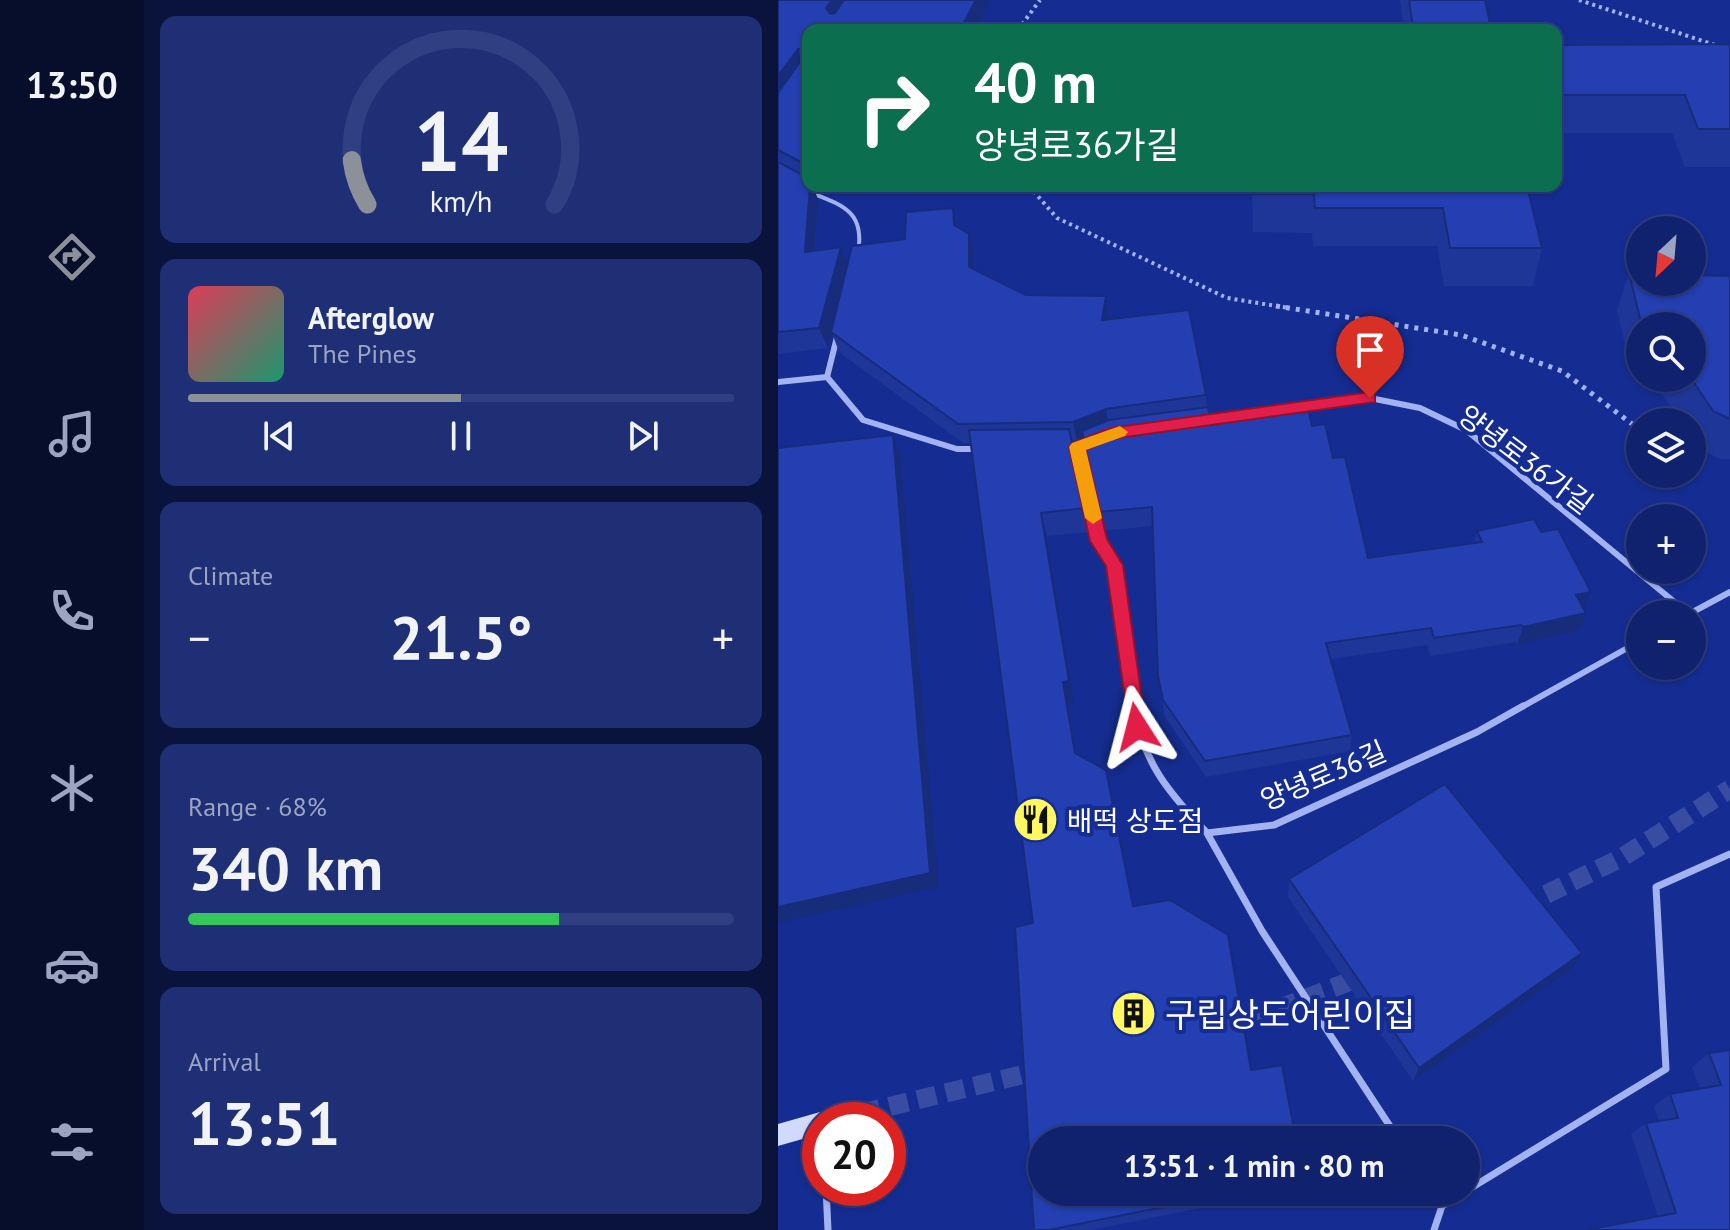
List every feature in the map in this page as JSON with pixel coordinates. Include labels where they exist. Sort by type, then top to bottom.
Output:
[{"type":"main road","points":[[778,1135],[802,1128]]},
{"type":"lane","points":[[809,192],[838,203],[858,218],[862,234],[855,262]]},
{"type":"lane","points":[[827,377],[837,334]]},
{"type":"lane","points":[[778,382],[827,377]]},
{"type":"lane","points":[[827,377],[863,420],[957,449],[987,449]]},
{"type":"lane","name":"양녕로36가길","points":[[1203,420],[1370,398],[1420,408],[1466,430],[1672,600]]},
{"type":"lane","points":[[1063,447],[1078,447],[1099,438]]},
{"type":"lane","points":[[1078,447],[1098,541],[1114,565],[1137,727],[1164,787],[1207,833],[1262,931],[1390,1126]]},
{"type":"lane","points":[[1706,605],[1730,592]]},
{"type":"lane","name":"양녕로36길","points":[[1207,833],[1274,825],[1477,732],[1626,649]]},
{"type":"lane","points":[[1480,1183],[1666,1069],[1656,887],[1730,854]]},
{"type":"lane","points":[[827,1206],[828,1230]]},
{"type":"lane","points":[[1434,1230],[1442,1206]]},
{"type":"path","points":[[1022,24],[1040,0]]},
{"type":"path","points":[[1579,0],[1730,50]]},
{"type":"path","points":[[1034,192],[1057,218],[1227,298],[1461,335],[1562,371],[1626,419]]},
{"type":"building","points":[[778,0],[832,0],[826,8],[830,14],[835,13],[844,0],[976,0],[963,24],[802,24],[802,49],[798,49],[778,76]]},
{"type":"building","points":[[1409,0],[1485,0],[1490,24],[1413,24]]},
{"type":"building","points":[[1730,44],[1730,129],[1698,129],[1685,95],[1562,95],[1562,45]]},
{"type":"building","points":[[802,59],[802,163],[778,150],[778,93]]},
{"type":"building","points":[[778,162],[802,175],[802,192],[810,192],[805,252],[841,247],[819,328],[778,332]]},
{"type":"building","points":[[1528,192],[1542,248],[1450,248],[1443,208],[1315,208],[1314,194],[1253,194]]},
{"type":"building","points":[[953,208],[954,225],[969,234],[969,267],[1026,295],[1106,296],[1102,320],[1189,310],[1206,395],[1106,409],[1073,422],[958,424],[831,332],[852,246],[905,239],[906,212]]},
{"type":"building","points":[[1706,275],[1730,276],[1730,419],[1713,411],[1700,392],[1706,392],[1706,312],[1639,312],[1635,296],[1706,296]]},
{"type":"building","points":[[1208,407],[1211,420],[1309,412],[1312,426],[1325,424],[1333,458],[1345,457],[1368,558],[1482,542],[1477,531],[1534,519],[1541,532],[1558,529],[1591,592],[1576,595],[1586,613],[1523,627],[1434,638],[1431,628],[1326,643],[1352,735],[1205,761],[1163,700],[1158,676],[1152,507],[1099,512],[1082,431],[1109,420]]},
{"type":"building","points":[[1069,429],[1086,508],[1041,513],[1069,681],[1063,682],[1075,753],[1106,770],[1133,906],[1170,900],[1228,935],[1251,1070],[1282,1065],[1293,1126],[1028,1126],[1028,1134],[1015,927],[1033,923],[969,430]]},
{"type":"building","points":[[893,435],[930,873],[778,907],[778,448]]},
{"type":"building","points":[[1445,784],[1582,953],[1419,1068],[1289,879]]},
{"type":"building","points":[[1730,1050],[1730,1230],[1586,1230],[1676,1213],[1646,1123],[1678,1118],[1670,1094],[1721,1085],[1709,1053]]},
{"type":"building","points":[[1032,1206],[1168,1206],[1049,1230],[1034,1230]]},
{"type":"tunnel","points":[[1520,907],[1621,858],[1730,789]]},
{"type":"tunnel","points":[[1223,1025],[1262,1015],[1364,976]]},
{"type":"tunnel","points":[[906,1103],[1046,1069]]},
{"type":"slow traffic","points":[[1093,518],[1078,447],[1120,432]]},
{"type":"place","name":"배떡 상도점","points":[[1036,820]]},
{"type":"place","name":"구립상도어린이집","points":[[1134,1014]]},
{"type":"route","points":[[1137,727],[1114,565],[1098,541],[1078,447],[1110,434],[1370,398]]}]
